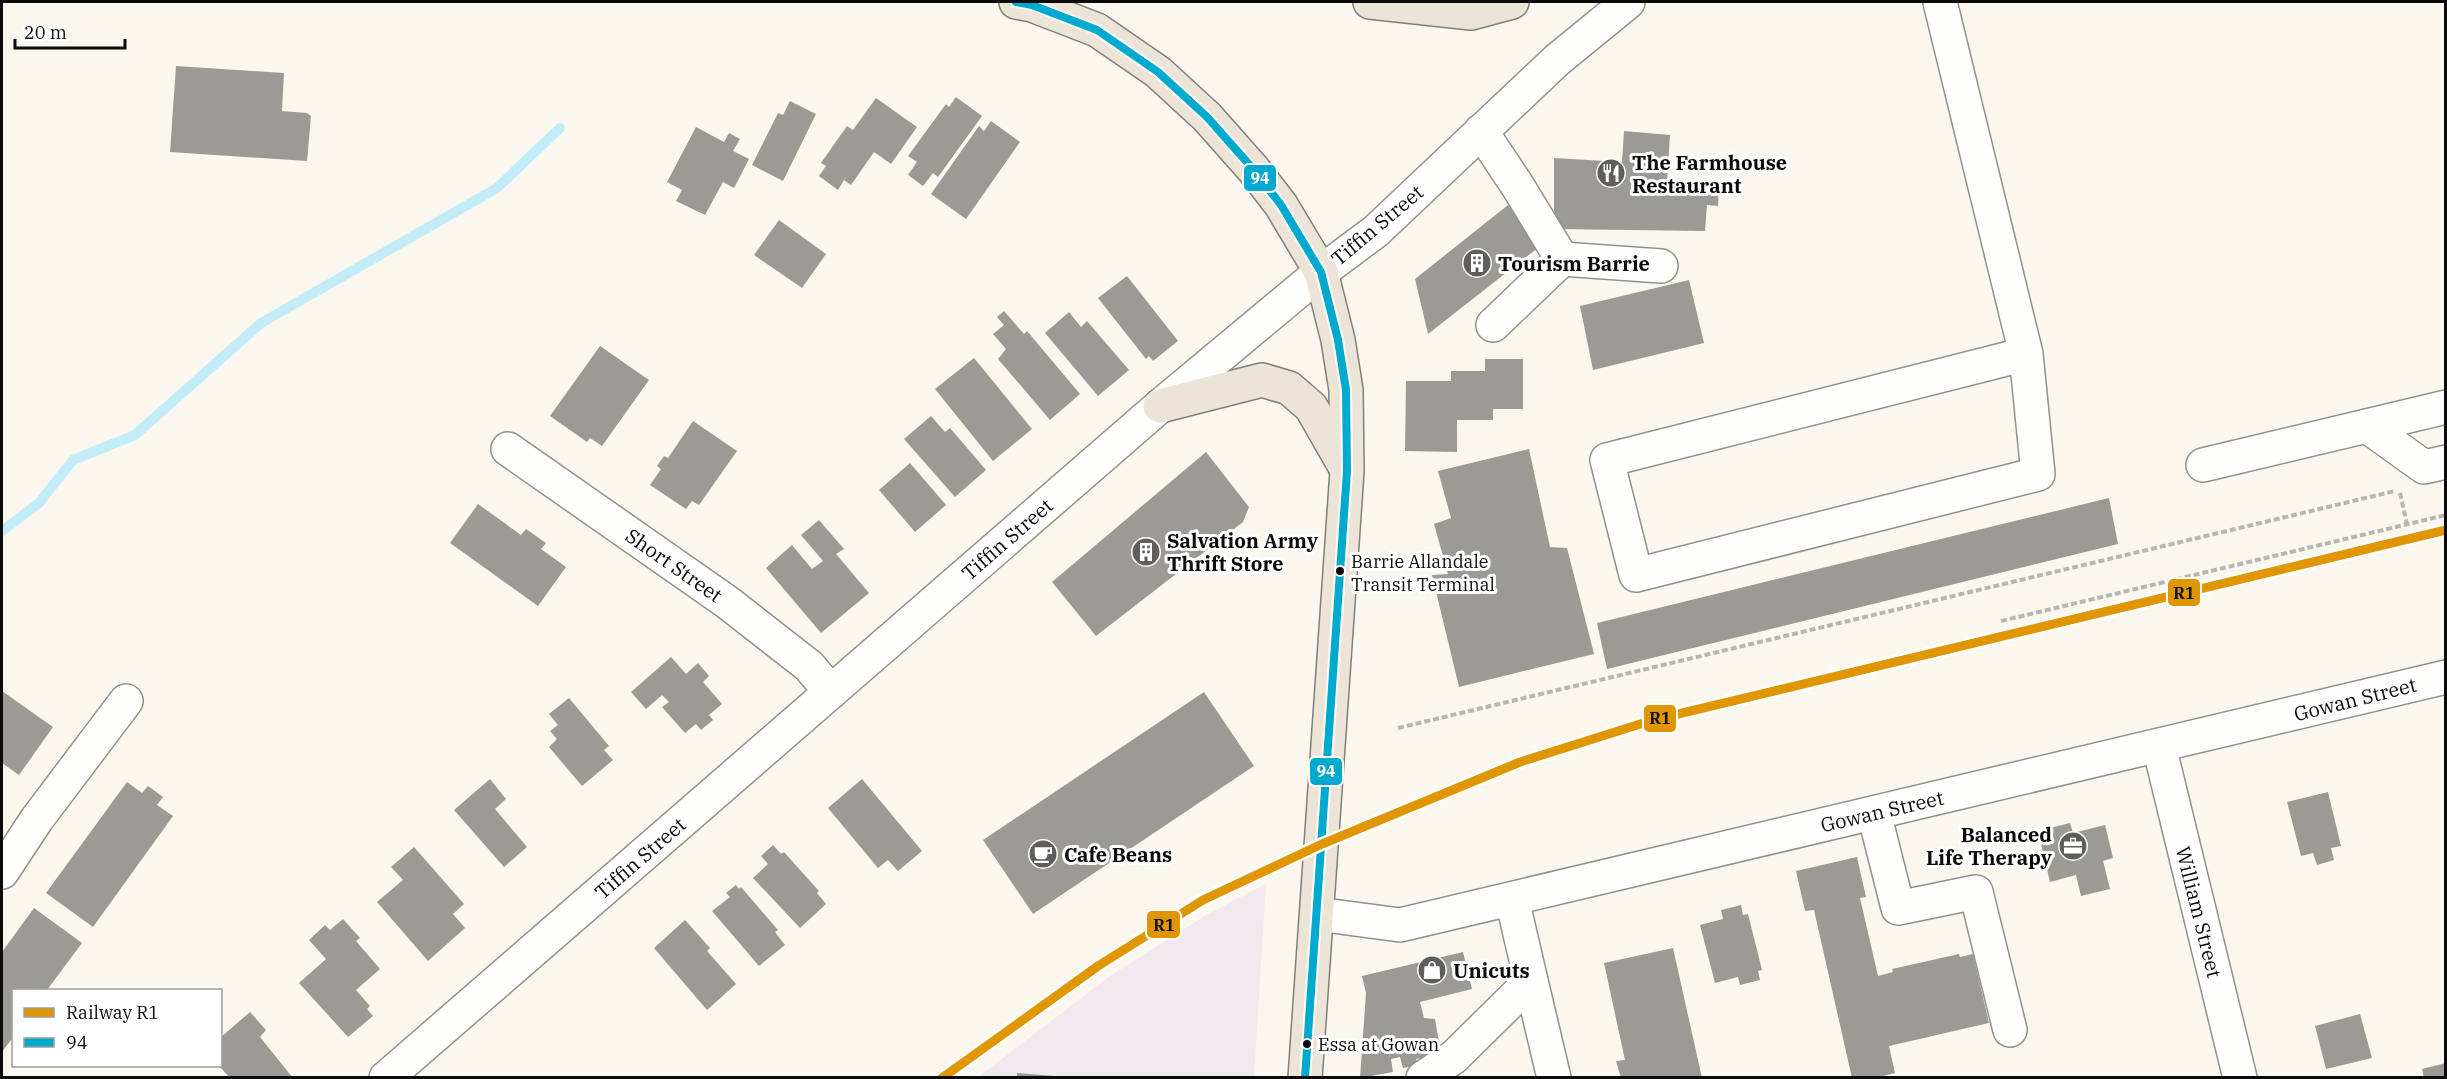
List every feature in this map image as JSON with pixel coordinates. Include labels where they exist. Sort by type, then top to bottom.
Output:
[{"type":"main road","points":[[1370,2],[1471,13],[1512,2]]},
{"type":"main road","points":[[1032,3],[1097,30],[1158,72],[1207,117],[1281,204],[1321,272],[1338,340],[1346,390],[1347,471],[1305,1077]]},
{"type":"main road","points":[[1160,406],[1262,380],[1289,388],[1311,407],[1347,471]]},
{"type":"street","name":"Tiffin Street","points":[[386,1077],[1160,406],[1321,272],[1376,231],[1557,60],[1628,2]]},
{"type":"street","points":[[1940,2],[2026,354],[2038,474],[1636,575],[1607,460],[2026,354]]},
{"type":"street","points":[[1481,131],[1562,259]]},
{"type":"street","points":[[1493,325],[1562,259],[1661,266]]},
{"type":"street","points":[[2203,465],[2445,407]]},
{"type":"street","points":[[2367,426],[2424,467],[2445,462]]},
{"type":"street","name":"Short Street","points":[[508,449],[727,602],[809,666],[831,692]]},
{"type":"street","name":"Gowan Street","points":[[1317,914],[1400,925],[2445,677]]},
{"type":"street","points":[[2,872],[37,819],[126,700]]},
{"type":"street","name":"William Street","points":[[2159,746],[2240,1077]]},
{"type":"street","points":[[1874,813],[1898,908],[1976,892],[2010,1030]]},
{"type":"street","points":[[1512,899],[1554,1077]]},
{"type":"street","points":[[1423,1077],[1454,1057],[1531,981]]},
{"type":"path","points":[[1398,728],[2399,490],[2407,524]]},
{"type":"path","points":[[2001,621],[2445,515]]},
{"type":"shaded area","points":[[1266,884],[1254,1077],[977,1078],[1110,976],[1208,914]]},
{"type":"building","points":[[176,66],[284,73],[282,111],[307,113],[311,116],[307,161],[170,152]]},
{"type":"building","points":[[956,97],[982,116],[938,177],[933,173],[923,186],[908,175],[917,162],[908,156],[946,104],[949,107]]},
{"type":"building","points":[[876,98],[917,127],[891,164],[874,152],[851,185],[844,180],[838,190],[819,176],[826,166],[821,163],[847,126],[853,130]]},
{"type":"building","points":[[790,101],[816,114],[783,181],[752,165],[778,113],[783,115]]},
{"type":"building","points":[[991,121],[1020,142],[966,219],[931,194],[979,126],[984,131]]},
{"type":"building","points":[[696,127],[724,142],[729,133],[740,139],[733,151],[749,159],[734,188],[723,182],[705,215],[676,201],[682,190],[667,182]]},
{"type":"building","name":"The Farmhouse Restaurant","points":[[1624,131],[1670,135],[1667,183],[1719,186],[1718,206],[1707,205],[1705,231],[1554,229],[1554,158],[1622,162]]},
{"type":"building","name":"Tourism Barrie","points":[[1508,205],[1539,247],[1428,334],[1415,279]]},
{"type":"building","points":[[779,220],[826,254],[802,288],[754,255]]},
{"type":"building","points":[[1127,276],[1178,341],[1153,361],[1149,356],[1146,359],[1098,298]]},
{"type":"building","points":[[1689,280],[1704,343],[1593,370],[1580,306]]},
{"type":"building","points":[[1004,311],[1024,334],[1027,331],[1080,394],[1050,420],[998,359],[1006,349],[993,334],[1004,325],[997,317]]},
{"type":"building","points":[[1069,312],[1081,327],[1087,321],[1129,370],[1098,396],[1045,333]]},
{"type":"building","points":[[600,346],[649,380],[602,446],[590,438],[587,442],[550,416]]},
{"type":"building","points":[[974,358],[1032,429],[993,461],[935,389]]},
{"type":"building","points":[[1485,359],[1523,359],[1523,409],[1493,409],[1493,420],[1457,420],[1457,452],[1405,451],[1406,381],[1451,381],[1451,371],[1485,371]]},
{"type":"building","points":[[931,416],[945,432],[950,428],[986,470],[955,497],[904,439]]},
{"type":"building","points":[[693,421],[737,451],[699,505],[692,501],[686,509],[650,485],[661,469],[657,466],[664,456],[668,458]]},
{"type":"building","name":"Barrie Allandale Transit Terminal","points":[[1529,449],[1550,547],[1567,548],[1594,654],[1459,687],[1432,575],[1448,574],[1434,524],[1451,518],[1438,471]]},
{"type":"building","name":"Salvation Army Thrift Store","points":[[1206,452],[1249,507],[1243,522],[1096,636],[1052,582]]},
{"type":"building","points":[[910,463],[946,505],[915,532],[879,490]]},
{"type":"building","points":[[2109,498],[2118,544],[1607,669],[1597,623]]},
{"type":"building","points":[[478,504],[521,535],[526,529],[546,543],[541,549],[566,567],[538,606],[450,543]]},
{"type":"building","points":[[819,520],[844,549],[836,554],[869,593],[821,633],[766,568],[792,545],[812,569],[823,561],[801,535]]},
{"type":"building","points":[[671,657],[686,674],[698,663],[709,676],[703,682],[722,704],[709,715],[713,720],[701,730],[696,724],[685,733],[662,707],[669,702],[662,695],[646,709],[631,692]]},
{"type":"building","points":[[2,691],[53,727],[19,775],[2,763]]},
{"type":"building","points":[[1204,692],[1254,766],[1033,914],[983,840]]},
{"type":"building","points":[[569,698],[609,746],[604,750],[613,760],[582,786],[549,747],[557,739],[550,731],[558,725],[549,714]]},
{"type":"building","points":[[490,779],[506,799],[495,809],[527,847],[504,867],[454,810]]},
{"type":"building","points":[[862,779],[922,851],[898,871],[888,860],[878,868],[828,808]]},
{"type":"building","points":[[127,782],[142,793],[148,786],[163,797],[157,805],[173,816],[93,927],[46,893]]},
{"type":"building","points":[[2328,792],[2341,846],[2331,848],[2334,860],[2317,865],[2313,853],[2301,856],[2287,802]]},
{"type":"building","points":[[2070,823],[2073,833],[2105,825],[2113,858],[2103,861],[2110,889],[2081,896],[2076,875],[2050,882],[2038,831]]},
{"type":"building","points":[[773,845],[781,854],[784,852],[819,891],[817,893],[826,904],[800,928],[753,878],[768,864],[761,856]]},
{"type":"building","points":[[414,847],[464,904],[453,914],[465,928],[428,961],[377,902],[403,880],[391,867]]},
{"type":"building","points":[[1857,857],[1866,897],[1860,898],[1878,976],[1893,972],[1892,969],[1959,954],[1960,957],[1973,954],[1989,1023],[1889,1046],[1895,1073],[1875,1078],[1852,1078],[1814,910],[1805,911],[1796,871]]},
{"type":"building","points":[[736,885],[739,889],[741,887],[778,930],[775,932],[785,945],[759,966],[712,911],[730,897],[726,893]]},
{"type":"building","points":[[1741,905],[1743,915],[1748,914],[1762,970],[1758,971],[1760,980],[1740,985],[1738,977],[1715,983],[1700,925],[1723,919],[1721,910]]},
{"type":"building","points":[[34,908],[82,943],[48,989],[12,989],[12,1039],[2,1052],[2,952]]},
{"type":"building","points":[[343,919],[360,938],[356,941],[380,969],[356,990],[370,1006],[367,1009],[373,1016],[348,1037],[299,983],[326,959],[309,940],[325,925],[330,930]]},
{"type":"building","points":[[685,920],[710,948],[707,951],[736,984],[707,1010],[654,948]]},
{"type":"building","points":[[1673,948],[1702,1078],[1621,1078],[1616,1061],[1625,1060],[1604,963]]},
{"type":"building","points":[[1463,952],[1472,989],[1420,1002],[1424,1018],[1435,1019],[1440,1048],[1432,1050],[1433,1056],[1416,1059],[1418,1065],[1403,1068],[1400,1057],[1391,1059],[1393,1072],[1360,1078],[1366,993],[1362,976]]},
{"type":"building","points":[[250,1012],[266,1030],[260,1037],[293,1078],[230,1078],[220,1067],[222,1067],[222,1036]]},
{"type":"building","points":[[2360,1014],[2372,1058],[2326,1069],[2315,1026]]},
{"type":"building","points":[[2446,1063],[2446,1078],[2424,1078],[2422,1069]]},
{"type":"building","points":[[1017,1073],[1055,1076],[1054,1078],[1017,1078]]},
{"type":"waterway","points":[[2,531],[39,503],[73,460],[135,435],[261,323],[497,188],[560,128]]},
{"type":"rail line","name":"R1","points":[[942,1078],[1098,966],[1203,900],[1322,844],[1520,762],[1653,720],[2446,530]]},
{"type":"transit line","name":"94","points":[[1016,2],[1032,5],[1097,30],[1158,72],[1207,117],[1254,170],[1281,205],[1321,272],[1338,340],[1346,390],[1347,471],[1305,1078]]},
{"type":"place","name":"The Farmhouse Restaurant","points":[[1611,173]]},
{"type":"place","name":"Tourism Barrie","points":[[1477,263]]},
{"type":"place","name":"Salvation Army Thrift Store","points":[[1146,552]]},
{"type":"place","name":"Barrie Allandale Transit Terminal","points":[[1340,571]]},
{"type":"place","name":"Balanced Life Therapy","points":[[2073,846]]},
{"type":"place","name":"Cafe Beans","points":[[1043,854]]},
{"type":"place","name":"Unicuts","points":[[1432,970]]},
{"type":"place","name":"Essa at Gowan","points":[[1307,1044]]}]
